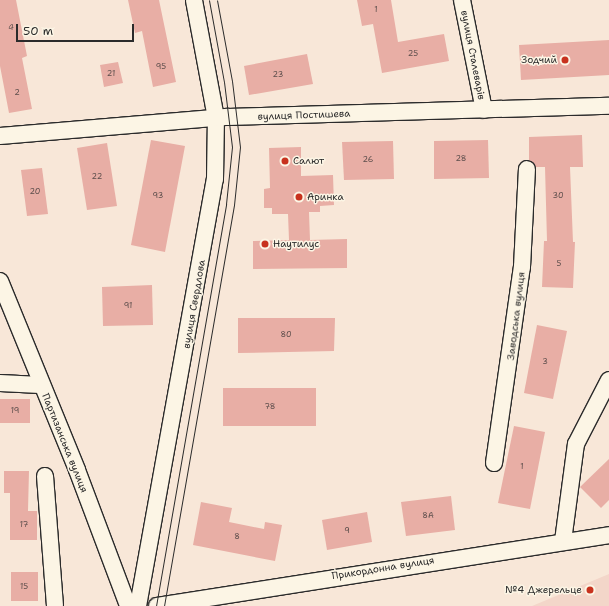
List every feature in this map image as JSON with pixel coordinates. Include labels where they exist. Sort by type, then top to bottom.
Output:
[{"type":"street","name":"вулиця Свердлова","points":[[135,604],[215,179],[216,118],[194,0]]},
{"type":"street","name":"вулиця Сталеварів","points":[[462,0],[484,110]]},
{"type":"street","name":"вулиця Постишева","points":[[0,136],[216,118],[609,106]]},
{"type":"street","name":"Заводська вулиця","points":[[494,463],[522,267],[527,169]]},
{"type":"street","name":"Партизанська вулиця","points":[[0,281],[40,385],[135,604]]},
{"type":"street","points":[[563,541],[576,444],[609,380]]},
{"type":"street","points":[[0,383],[40,385]]},
{"type":"street","points":[[45,476],[55,606]]},
{"type":"street","name":"Прикордонна вулиця","points":[[135,604],[156,606],[609,535]]},
{"type":"shaded area","name":"№4 Джерельце","points":[[609,574],[609,606],[532,606]]},
{"type":"building","points":[[0,0],[16,0],[27,56],[22,58],[32,109],[9,113],[0,66]]},
{"type":"building","points":[[128,0],[159,0],[176,82],[153,87],[142,31],[135,33]]},
{"type":"building","points":[[357,0],[391,0],[398,42],[444,34],[449,61],[382,73],[373,24],[362,26]]},
{"type":"building","name":"Зодчий","points":[[609,40],[609,75],[521,80],[519,45]]},
{"type":"building","points":[[307,54],[313,84],[249,95],[244,66]]},
{"type":"building","points":[[118,62],[123,83],[104,87],[100,65]]},
{"type":"building","points":[[582,135],[583,167],[570,167],[573,242],[575,242],[573,288],[542,287],[544,241],[547,241],[545,167],[536,167],[529,160],[529,137]]},
{"type":"building","points":[[151,140],[185,146],[165,252],[131,245]]},
{"type":"building","points":[[488,140],[489,178],[434,179],[434,141]]},
{"type":"building","points":[[393,141],[394,179],[344,180],[342,142]]},
{"type":"building","points":[[107,143],[117,206],[87,210],[77,148]]},
{"type":"building","points":[[301,147],[301,176],[333,175],[334,205],[320,206],[320,212],[309,212],[310,240],[347,239],[347,268],[253,269],[253,241],[289,240],[288,214],[272,214],[272,208],[264,208],[264,189],[270,188],[269,148]]},
{"type":"building","points":[[42,168],[48,214],[27,216],[21,170]]},
{"type":"building","points":[[152,285],[153,325],[103,326],[102,287]]},
{"type":"building","points":[[238,318],[335,318],[334,351],[238,353]]},
{"type":"building","points":[[537,325],[567,331],[553,399],[524,393]]},
{"type":"building","points":[[223,388],[316,388],[316,426],[223,426]]},
{"type":"building","points":[[0,399],[30,399],[30,423],[0,423]]},
{"type":"building","points":[[514,426],[545,432],[530,509],[498,503]]},
{"type":"building","points":[[609,459],[609,500],[601,508],[580,487]]},
{"type":"building","points":[[4,471],[29,471],[28,511],[37,511],[37,540],[10,540],[10,493],[4,493]]},
{"type":"building","points":[[451,496],[455,530],[406,536],[401,502]]},
{"type":"building","points":[[201,502],[232,508],[229,522],[264,529],[265,522],[282,525],[275,561],[193,545]]},
{"type":"building","points":[[367,512],[372,542],[327,550],[322,520]]},
{"type":"building","points":[[11,572],[38,572],[38,601],[11,601]]},
{"type":"tram line","points":[[156,606],[226,204],[232,147],[224,82],[209,0]]},
{"type":"tram line","points":[[164,606],[234,205],[240,147],[232,81],[217,0]]},
{"type":"place","name":"Зодчий","points":[[565,60]]},
{"type":"place","name":"Салют","points":[[285,161]]},
{"type":"place","name":"Аринка","points":[[299,197]]},
{"type":"place","name":"Наутилус","points":[[265,244]]},
{"type":"place","name":"№4 Джерельце","points":[[590,590]]}]
